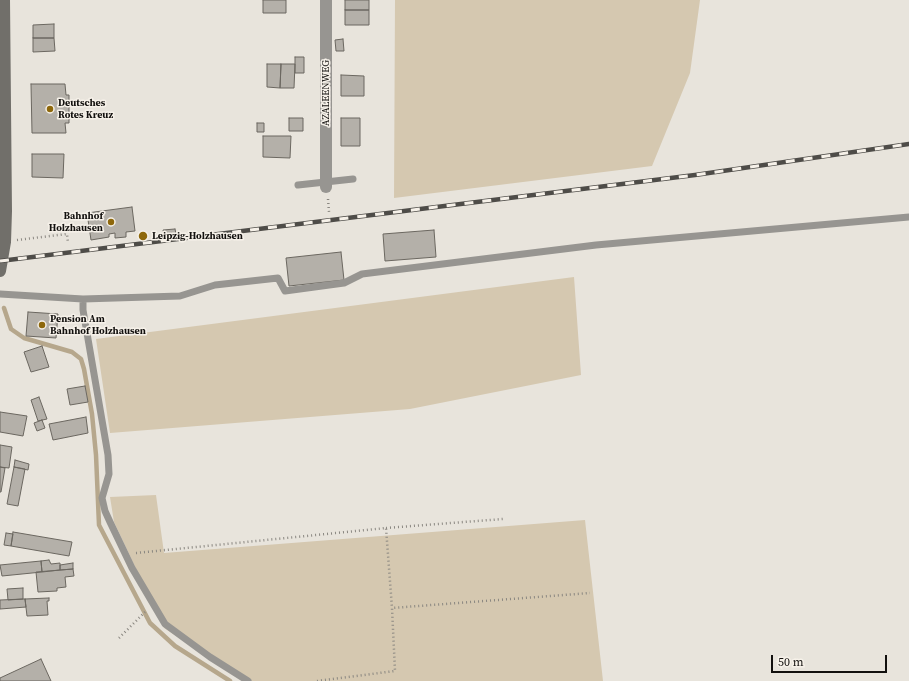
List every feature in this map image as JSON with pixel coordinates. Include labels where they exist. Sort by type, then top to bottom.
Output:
[{"type":"main road","points":[[0,272],[5,242],[3,169],[4,0]]},
{"type":"street","name":"AZALEENWEG","points":[[326,0],[326,184]]},
{"type":"lane","points":[[298,185],[326,184],[353,179]]},
{"type":"lane","points":[[0,294],[83,299],[180,296],[215,285],[278,278],[285,291],[344,283],[362,274],[596,245],[909,217]]},
{"type":"lane","points":[[83,299],[83,310],[108,455],[109,474],[102,498],[108,517],[125,554],[165,624],[210,657],[248,681]]},
{"type":"path","points":[[5,242],[67,234],[68,243]]},
{"type":"path","points":[[125,554],[386,528],[503,519]]},
{"type":"path","points":[[317,681],[395,671],[386,528]]},
{"type":"path","points":[[392,608],[590,593]]},
{"type":"path","points":[[119,638],[140,617]]},
{"type":"shaded area","points":[[395,0],[700,0],[690,73],[652,166],[394,198]]},
{"type":"shaded area","points":[[574,277],[581,375],[410,409],[110,433],[96,339]]},
{"type":"shaded area","points":[[156,495],[164,553],[585,520],[603,681],[245,681],[164,628],[114,522],[110,497]]},
{"type":"building","points":[[263,0],[286,0],[286,13],[263,13]]},
{"type":"building","points":[[345,0],[369,0],[369,10],[345,10]]},
{"type":"building","points":[[345,10],[369,10],[369,25],[345,25]]},
{"type":"building","points":[[54,24],[54,38],[33,38],[33,25]]},
{"type":"building","points":[[33,38],[54,38],[55,51],[33,52]]},
{"type":"building","points":[[343,39],[344,51],[336,51],[335,40]]},
{"type":"building","points":[[295,57],[304,57],[304,73],[295,73]]},
{"type":"building","points":[[267,64],[281,64],[280,88],[267,87]]},
{"type":"building","points":[[281,64],[295,64],[294,88],[280,88]]},
{"type":"building","points":[[341,75],[364,76],[364,96],[341,96]]},
{"type":"building","name":"Deutsches Rotes Kreuz","points":[[31,84],[65,84],[66,95],[69,95],[69,123],[65,123],[66,133],[32,133]]},
{"type":"building","points":[[289,118],[303,118],[303,131],[289,131]]},
{"type":"building","points":[[341,118],[360,118],[360,146],[341,146]]},
{"type":"building","points":[[257,123],[264,123],[264,132],[257,132]]},
{"type":"building","points":[[263,136],[291,136],[290,158],[263,157]]},
{"type":"building","points":[[32,154],[64,154],[63,178],[32,177]]},
{"type":"building","name":"Bahnhof Holzhausen","points":[[132,207],[135,231],[126,232],[126,237],[115,238],[115,233],[109,234],[109,237],[91,240],[87,213]]},
{"type":"building","points":[[175,229],[176,234],[164,235],[163,230]]},
{"type":"building","points":[[434,230],[436,257],[385,261],[383,234]]},
{"type":"building","points":[[341,252],[344,280],[289,286],[286,258]]},
{"type":"building","name":"Pension Am Bahnhof Holzhausen","points":[[28,312],[58,314],[56,338],[26,336]]},
{"type":"building","points":[[42,346],[49,367],[31,372],[24,352]]},
{"type":"building","points":[[85,386],[88,402],[70,405],[67,389]]},
{"type":"building","points":[[39,397],[47,419],[38,421],[31,400]]},
{"type":"building","points":[[0,412],[27,416],[23,436],[0,432]]},
{"type":"building","points":[[86,417],[88,433],[53,440],[49,424]]},
{"type":"building","points":[[42,420],[45,428],[37,431],[34,423]]},
{"type":"building","points":[[0,445],[12,447],[9,468],[0,467]]},
{"type":"building","points":[[15,460],[29,464],[28,470],[14,467]]},
{"type":"building","points":[[0,467],[5,468],[1,492],[0,492]]},
{"type":"building","points":[[14,467],[25,469],[18,506],[7,504]]},
{"type":"building","points":[[13,532],[72,542],[69,556],[11,546]]},
{"type":"building","points":[[6,533],[13,534],[11,546],[4,545]]},
{"type":"building","points":[[49,560],[51,564],[60,563],[60,570],[42,572],[41,561]]},
{"type":"building","points":[[41,561],[42,572],[2,576],[0,565]]},
{"type":"building","points":[[73,563],[73,569],[60,570],[60,565]]},
{"type":"building","points":[[73,569],[74,576],[65,577],[66,587],[57,588],[57,591],[38,592],[36,572]]},
{"type":"building","points":[[23,588],[23,599],[8,600],[7,589]]},
{"type":"building","points":[[49,598],[49,601],[47,601],[48,615],[27,616],[25,599]]},
{"type":"building","points":[[25,599],[26,607],[0,609],[0,600]]},
{"type":"building","points":[[41,659],[51,681],[0,681],[0,678]]},
{"type":"waterway","points":[[4,308],[11,329],[24,338],[72,352],[81,359],[92,414],[96,455],[99,525],[150,623],[175,646],[230,681]]},
{"type":"railway","points":[[0,261],[695,175],[909,144]]},
{"type":"place","name":"Deutsches Rotes Kreuz","points":[[50,109]]},
{"type":"place","name":"Bahnhof Holzhausen","points":[[111,222]]},
{"type":"place","name":"Leipzig-Holzhausen","points":[[143,236]]},
{"type":"place","name":"Pension Am Bahnhof Holzhausen","points":[[42,325]]}]
